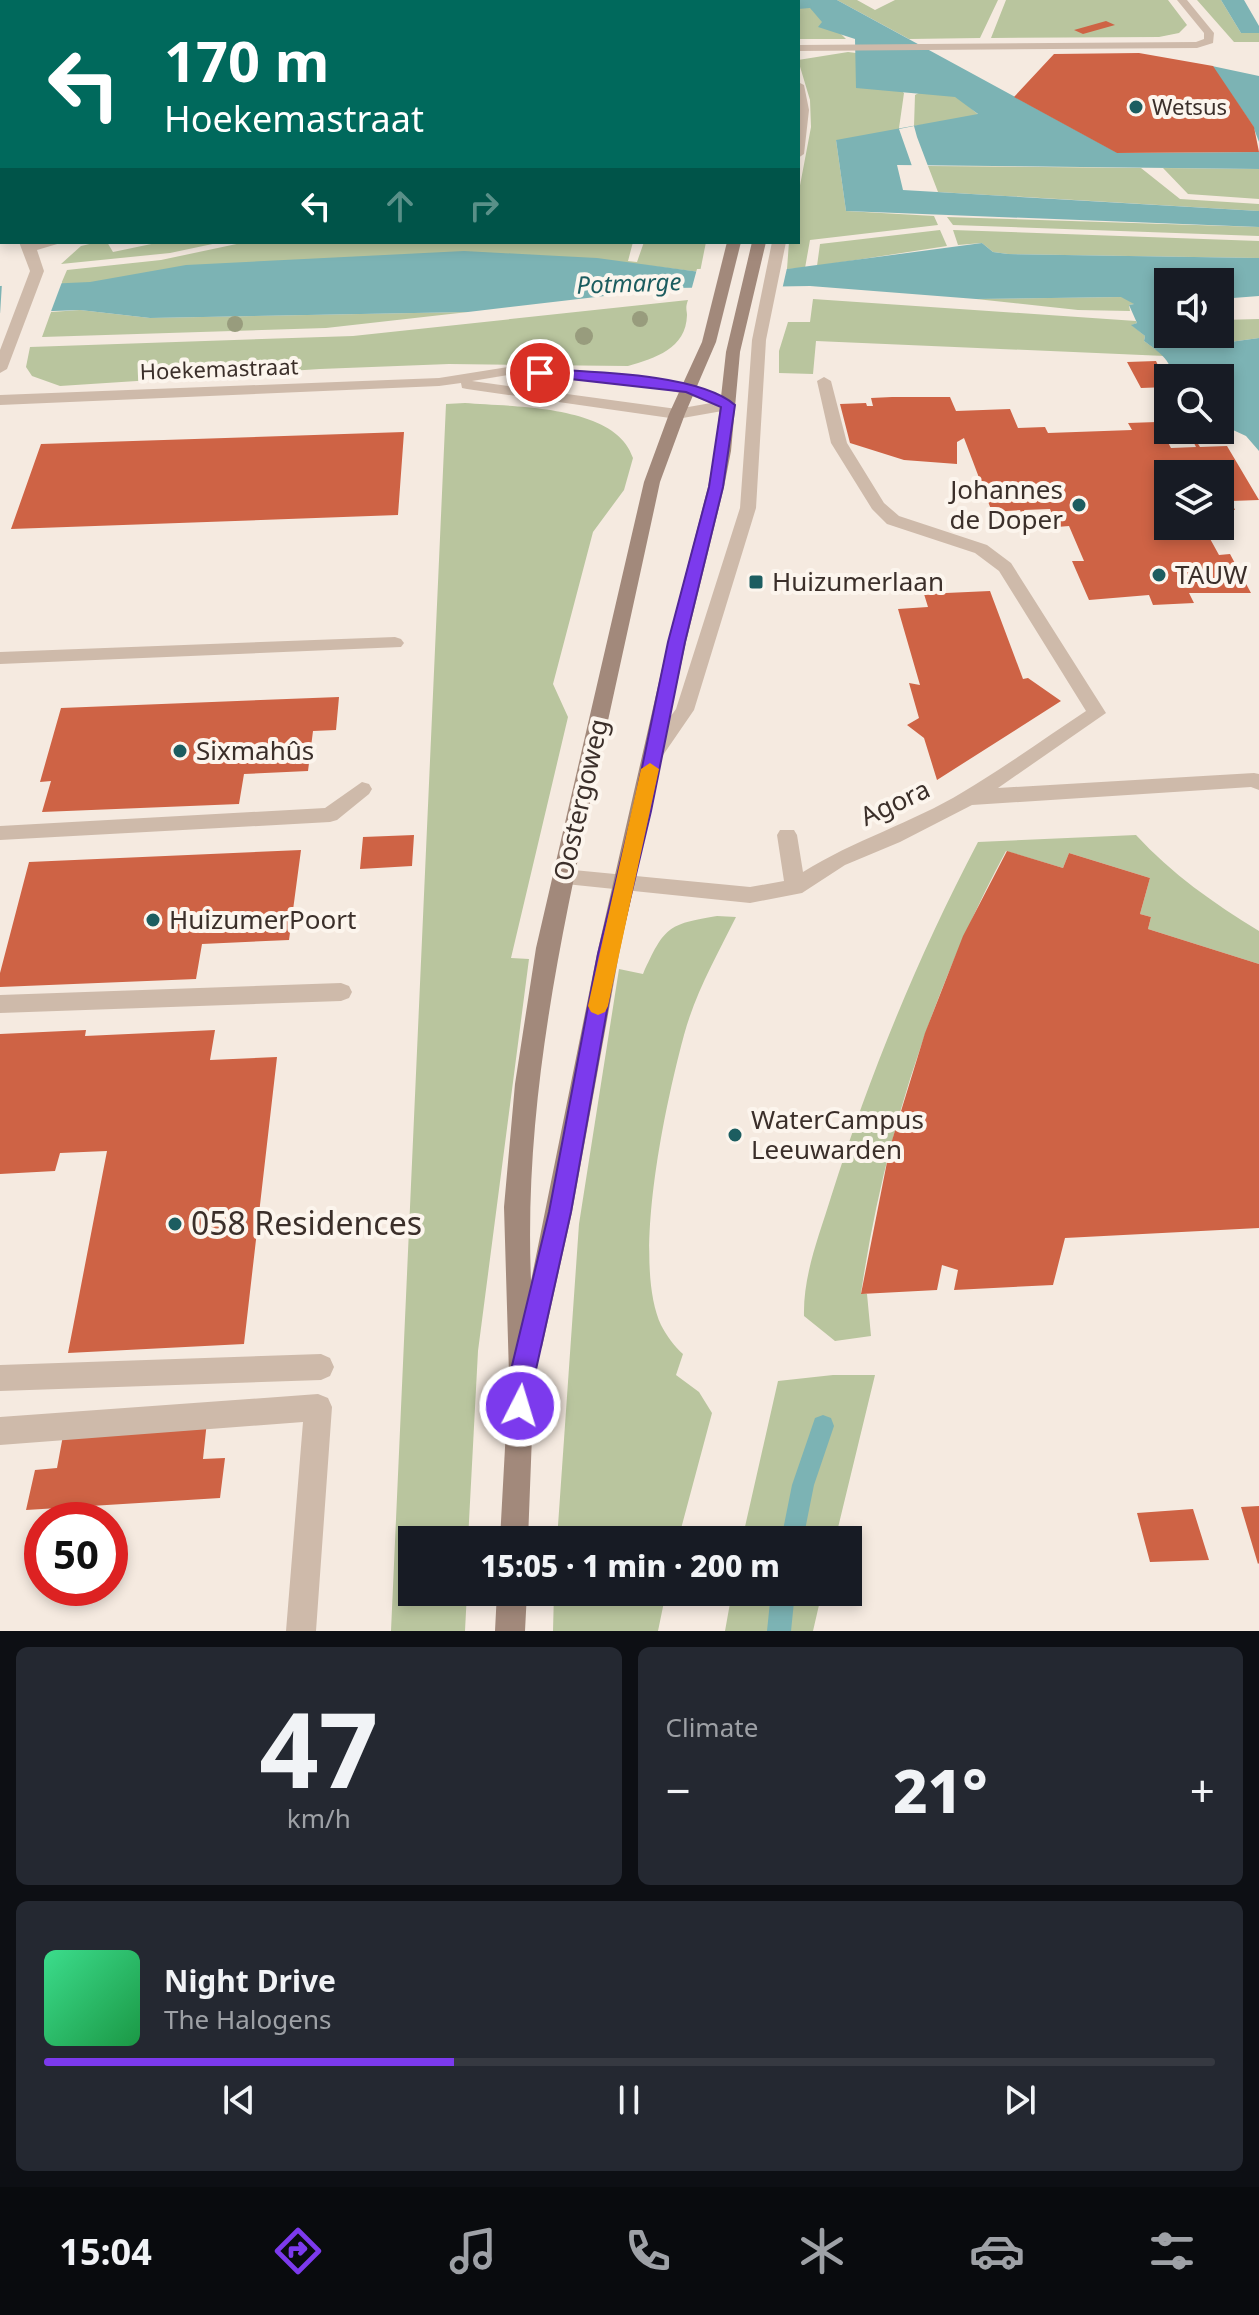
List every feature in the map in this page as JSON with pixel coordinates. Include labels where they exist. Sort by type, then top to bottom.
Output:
[{"type":"main road","name":"Oostergoweg","points":[[515,1526],[522,1374],[516,1207],[527,1084],[547,948],[652,482],[677,414],[709,342],[733,244]]},
{"type":"main road","name":"Oostergoweg","points":[[522,1374],[560,1212],[623,883],[677,642],[716,487],[733,352],[758,244]]},
{"type":"main road","points":[[510,1631],[511,1606]]},
{"type":"street","points":[[800,48],[1197,45],[1209,41],[1209,33],[1182,0]]},
{"type":"street","points":[[800,95],[803,110],[800,136]]},
{"type":"street","name":"Oostergoweg","points":[[652,756],[685,710],[748,508],[755,369],[779,244]]},
{"type":"street","points":[[0,369],[32,283],[36,262],[27,245]]},
{"type":"street","name":"Hoekemastraat","points":[[0,400],[439,382],[508,371],[571,374],[690,389],[728,405]]},
{"type":"street","points":[[824,381],[839,443],[878,506],[893,520],[981,549],[1005,567],[1097,713],[968,798]]},
{"type":"street","name":"Hoekemastraat","points":[[439,382],[528,391],[677,414],[728,405]]},
{"type":"street","points":[[0,658],[395,643]]},
{"type":"street","name":"Agora","points":[[563,877],[750,895],[795,887],[838,860],[893,837],[968,798],[1254,780],[1259,783]]},
{"type":"street","points":[[0,833],[330,815],[362,789]]},
{"type":"street","points":[[787,835],[795,887]]},
{"type":"street","points":[[0,1004],[341,992]]},
{"type":"street","points":[[0,1378],[321,1367]]},
{"type":"street","points":[[0,1431],[318,1407],[301,1631]]},
{"type":"green space","points":[[837,0],[857,0],[875,10],[895,0],[998,0],[980,38],[909,39]]},
{"type":"green space","points":[[1006,0],[1168,0],[1187,25],[1179,33],[1159,37],[991,38]]},
{"type":"green space","points":[[1197,0],[1221,0],[1241,33],[1259,33],[1259,42],[1234,42]]},
{"type":"green space","points":[[800,2],[809,2],[846,39],[800,39]]},
{"type":"green space","points":[[856,53],[904,93],[899,128],[903,139],[836,140],[846,211],[934,216],[938,225],[810,240],[805,268],[787,269],[789,244],[800,244],[800,185],[811,127],[810,100],[800,60]]},
{"type":"green space","points":[[934,85],[952,92],[981,117],[914,126],[915,95]]},
{"type":"green space","points":[[928,166],[1141,168],[1180,199],[1259,204],[1259,211],[938,192]]},
{"type":"green space","points":[[1163,168],[1259,169],[1259,199],[1188,194]]},
{"type":"green space","points":[[947,217],[1259,227],[1259,236],[953,225]]},
{"type":"green space","points":[[940,230],[947,246],[817,266],[820,244]]},
{"type":"green space","points":[[953,230],[1259,241],[1259,258],[1008,254],[993,252],[982,243],[958,245]]},
{"type":"green space","points":[[108,244],[113,252],[151,244],[213,244],[170,253],[61,264],[81,246]]},
{"type":"green space","points":[[237,244],[632,244],[628,261],[637,262],[643,244],[706,244],[700,272],[643,265],[61,284],[67,270],[161,260]]},
{"type":"green space","points":[[1122,297],[1132,300],[1134,304],[1129,305],[1130,311],[1078,310],[976,299]]},
{"type":"green space","points":[[813,299],[1136,321],[1132,325],[1145,336],[1144,341],[1165,356],[816,341],[813,374],[779,373],[779,351],[788,322],[810,322]]},
{"type":"green space","points":[[688,300],[685,327],[675,344],[658,355],[628,366],[449,364],[60,386],[32,376],[26,367],[30,347],[353,336]]},
{"type":"green space","points":[[80,310],[150,318],[468,312],[326,328],[42,337],[51,312]]},
{"type":"green space","points":[[1259,319],[1259,338],[1234,341],[1234,320]]},
{"type":"green space","points":[[446,404],[534,408],[585,418],[606,427],[623,440],[633,458],[624,490],[593,532],[553,684],[568,717],[511,958],[529,959],[478,1351],[469,1526],[398,1526],[398,1606],[466,1606],[465,1631],[391,1631]]},
{"type":"green space","points":[[1136,835],[1194,887],[1259,931],[1259,964],[1148,929],[1151,917],[1140,914],[1150,878],[1069,853],[1063,868],[1006,851],[955,956],[897,1121],[861,1293],[867,1294],[871,1336],[835,1341],[804,1316],[806,1286],[813,1256],[846,1151],[879,1061],[935,928],[978,842]]},
{"type":"green space","points":[[717,916],[736,917],[707,975],[684,1035],[654,1181],[649,1262],[653,1297],[661,1325],[683,1354],[676,1375],[699,1392],[712,1413],[682,1526],[558,1526],[579,1224],[619,969],[643,974],[662,938],[687,922]]},
{"type":"green space","points":[[833,1375],[875,1375],[838,1526],[745,1526],[778,1381]]},
{"type":"green space","points":[[554,1606],[663,1606],[658,1631],[553,1631]]},
{"type":"green space","points":[[729,1606],[819,1606],[813,1631],[725,1631]]},
{"type":"water","points":[[800,0],[837,0],[1118,153],[1259,152],[1259,169],[897,165],[903,190],[1259,211],[1259,227],[846,211],[836,140],[978,114],[955,97],[856,88],[855,39],[818,27],[822,22],[810,8],[800,9]]},
{"type":"water","points":[[1221,0],[1244,0],[1259,26],[1259,33],[1241,33]]},
{"type":"water","points":[[1212,66],[1259,76],[1259,142],[1253,126]]},
{"type":"water","name":"Potmarge","points":[[982,243],[993,252],[1008,254],[1259,258],[1259,296],[1234,298],[1234,268],[1154,268],[1154,348],[1234,348],[1234,341],[1259,338],[1259,451],[1246,436],[1234,430],[1234,364],[1168,364],[1144,341],[1145,336],[1131,325],[1137,323],[1129,305],[1134,304],[1121,297],[976,299],[810,286],[673,288],[468,312],[150,318],[80,310],[0,313],[0,286],[90,282],[186,265],[464,251],[597,258],[700,272],[787,269]]},
{"type":"pier","points":[[914,126],[928,166],[912,166],[899,129]]},
{"type":"pier","points":[[787,268],[782,290],[691,291],[697,269]]},
{"type":"pier","points":[[62,282],[50,314],[0,315],[2,283]]},
{"type":"building","points":[[1106,21],[1115,25],[1083,34],[1074,30]]},
{"type":"building","name":"Wetsus","points":[[1139,53],[1213,66],[1254,127],[1259,152],[1117,153],[1014,97],[1054,54]]},
{"type":"building","points":[[1156,361],[1154,388],[1141,388],[1127,362]]},
{"type":"building","name":"Johannes de Doper","points":[[950,397],[956,411],[1010,409],[1018,428],[1045,427],[1048,433],[1132,430],[1128,423],[1154,422],[1154,444],[1169,444],[1171,448],[1196,447],[1194,444],[1200,447],[1227,446],[1259,500],[1234,501],[1234,460],[1154,460],[1154,540],[1211,540],[1219,555],[1230,554],[1251,593],[1189,593],[1194,603],[1153,605],[1149,595],[1089,600],[1072,561],[1084,561],[1069,526],[1057,527],[1050,509],[1024,510],[1028,519],[1024,519],[1020,510],[992,512],[964,438],[957,442],[957,464],[904,460],[850,443],[840,404],[866,403],[873,406],[871,398]]},
{"type":"building","points":[[404,432],[398,515],[11,529],[41,444]]},
{"type":"building","points":[[990,591],[1023,679],[1028,678],[1061,701],[937,780],[924,738],[907,725],[919,718],[909,683],[920,685],[898,609],[928,607],[924,594]]},
{"type":"building","name":"Sixmahûs","points":[[339,697],[336,730],[313,731],[308,771],[244,774],[239,804],[42,812],[51,781],[40,782],[61,708]]},
{"type":"building","points":[[414,835],[412,866],[360,869],[363,837]]},
{"type":"building","name":"HuizumerPoort","points":[[301,850],[289,940],[202,944],[196,979],[0,987],[0,973],[29,862]]},
{"type":"building","points":[[1007,851],[1063,868],[1069,853],[1150,878],[1140,914],[1151,917],[1148,929],[1259,964],[1259,1228],[1065,1238],[1053,1285],[954,1290],[958,1270],[942,1265],[937,1290],[861,1294],[890,1147],[925,1033],[963,936]]},
{"type":"building","name":"058 Residences","points":[[86,1030],[85,1036],[215,1030],[210,1060],[277,1057],[244,1344],[68,1353],[107,1151],[60,1153],[55,1171],[0,1174],[0,1034]]},
{"type":"building","points":[[207,1421],[203,1459],[225,1458],[220,1498],[128,1504],[28,1502],[35,1470],[57,1468],[64,1430]]},
{"type":"building","points":[[1259,1506],[1259,1563],[1258,1564],[1241,1507]]},
{"type":"building","points":[[1193,1509],[1209,1560],[1150,1562],[1137,1513]]},
{"type":"waterway","points":[[795,1526],[803,1485],[823,1426]]},
{"type":"waterway","points":[[779,1631],[782,1606]]},
{"type":"slow traffic","points":[[598,1006],[650,769]]},
{"type":"place","name":"Wetsus","points":[[1136,107]]},
{"type":"place","name":"Johannes de Doper","points":[[1079,505]]},
{"type":"place","name":"TAUW","points":[[1159,575]]},
{"type":"place","name":"Huizumerlaan","points":[[756,582]]},
{"type":"place","name":"Sixmahûs","points":[[180,751]]},
{"type":"place","name":"HuizumerPoort","points":[[153,920]]},
{"type":"place","name":"WaterCampus Leeuwarden","points":[[735,1135]]},
{"type":"place","name":"058 Residences","points":[[175,1224]]},
{"type":"route","points":[[520,1406],[522,1374],[560,1212],[608,954],[677,642],[716,487],[728,405],[690,389],[632,380],[540,373]]}]
